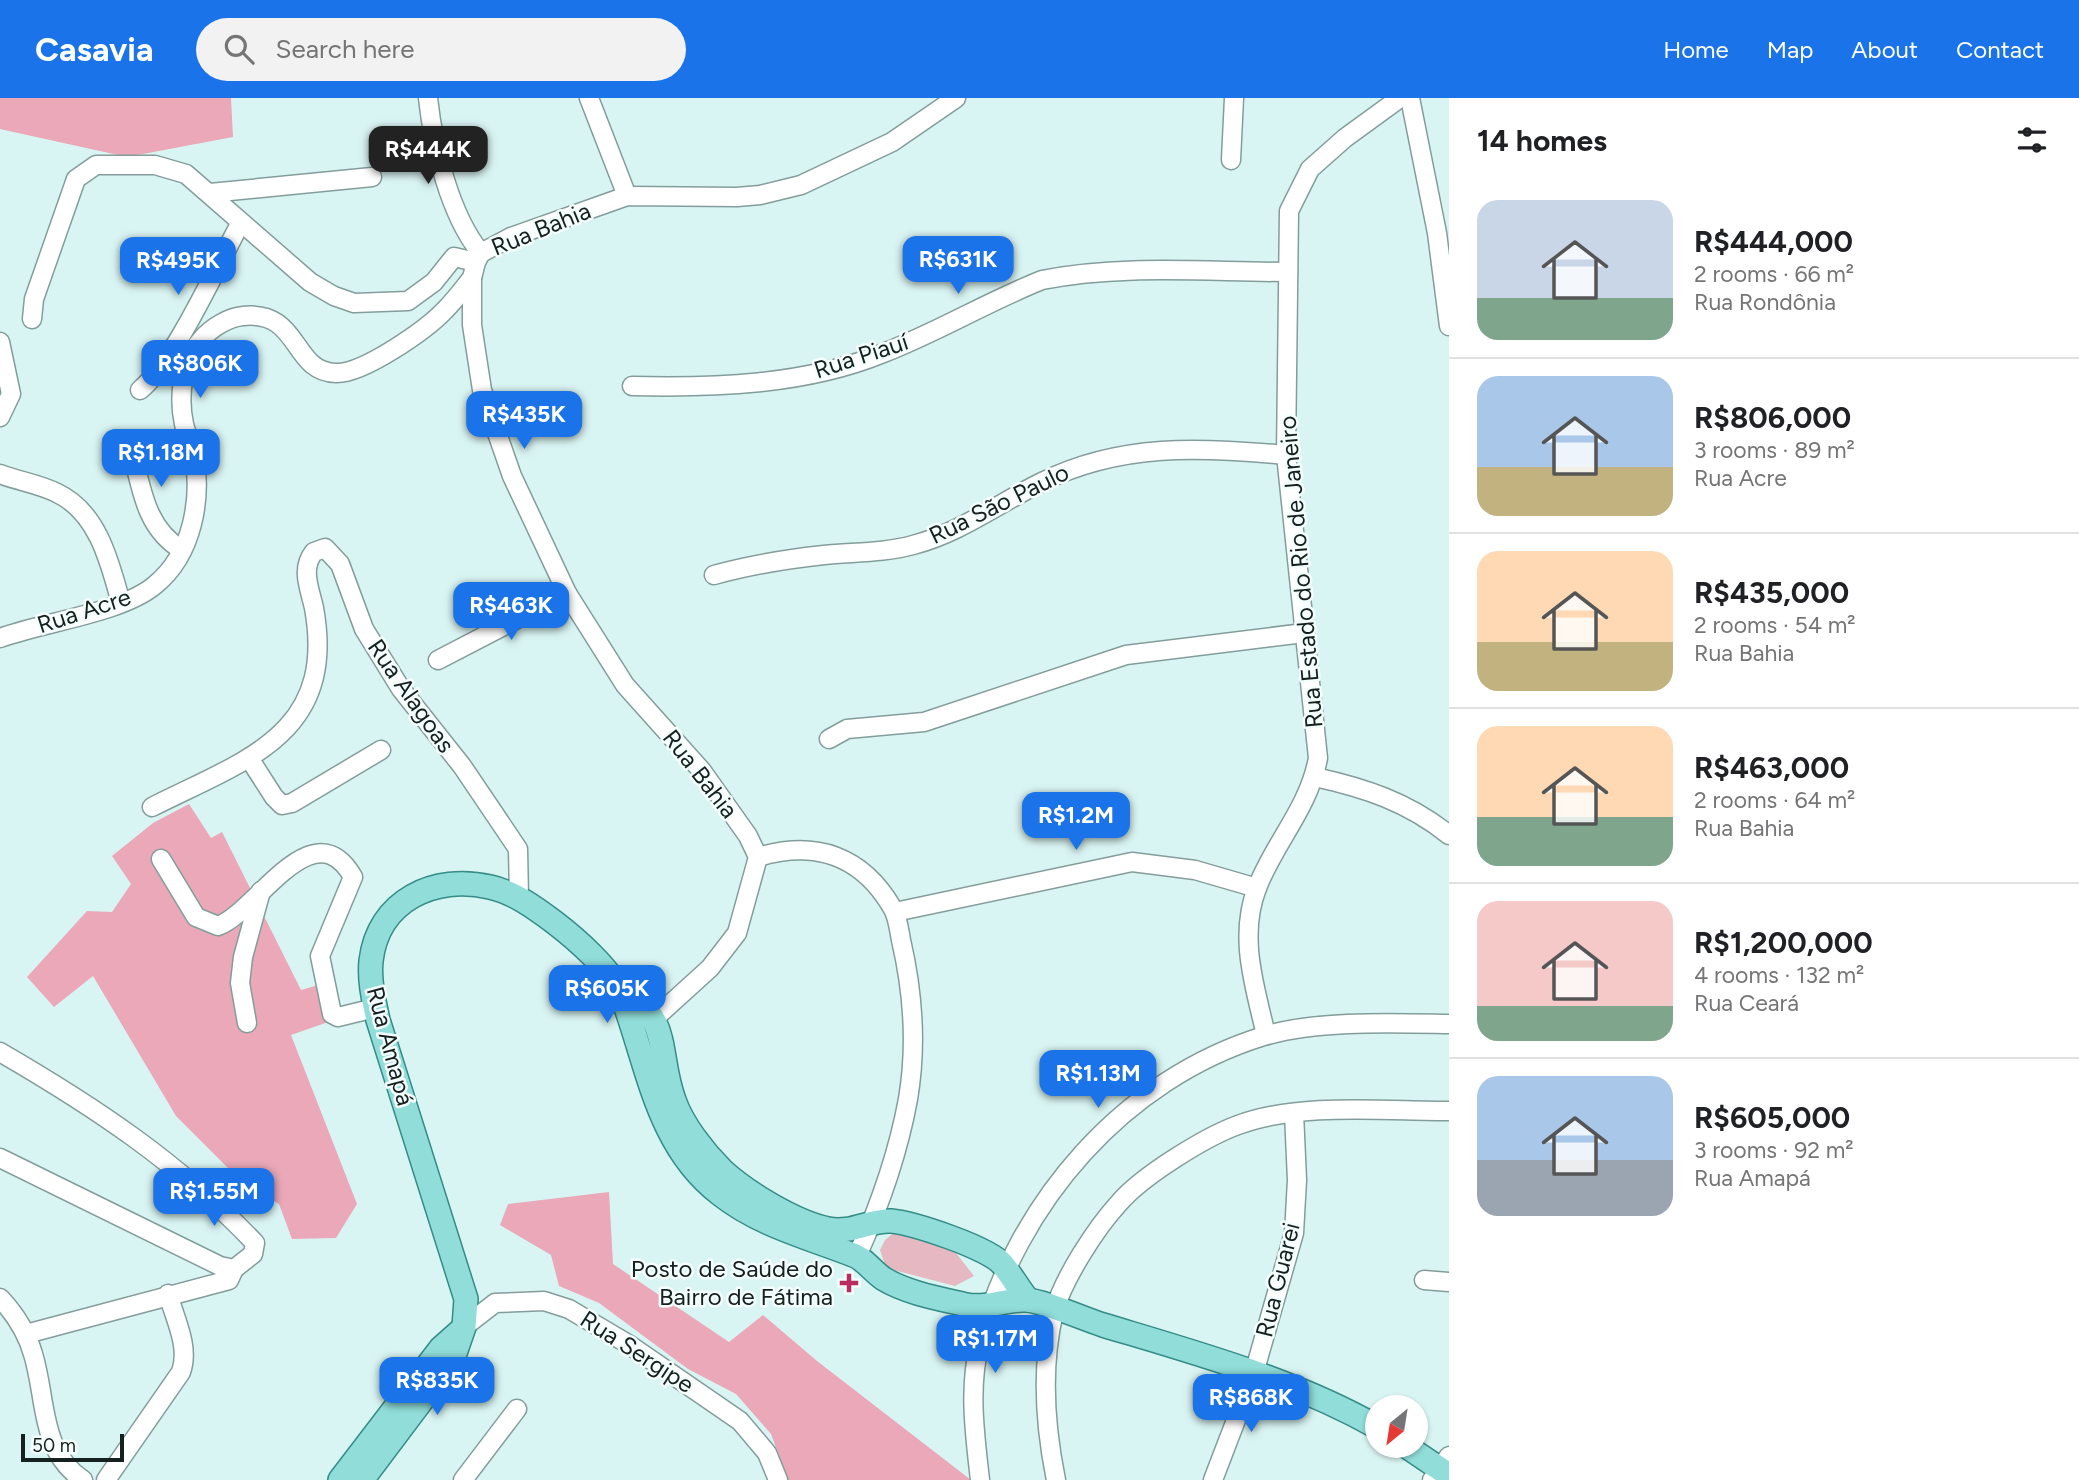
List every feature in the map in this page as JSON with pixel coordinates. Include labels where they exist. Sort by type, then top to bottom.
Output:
[{"type":"main road","name":"Rua Amapá","points":[[387,1434],[453,1359],[464,1327],[466,1299],[375,1008],[371,959],[381,929],[399,903],[430,886],[469,883],[494,887],[519,898],[588,950],[621,992],[642,1004],[651,1033]]},
{"type":"main road","points":[[651,1033],[666,1105],[706,1152],[715,1177],[748,1190],[811,1232],[857,1256],[877,1274],[899,1286],[970,1305],[1028,1300],[1254,1373],[1311,1394],[1365,1421]]},
{"type":"main road","points":[[811,1232],[842,1231],[890,1221],[965,1242],[994,1257],[1028,1300]]},
{"type":"main road","points":[[340,1480],[387,1434]]},
{"type":"main road","points":[[362,1480],[387,1434]]},
{"type":"main road","points":[[1424,1458],[1442,1470]]},
{"type":"street","points":[[428,98],[431,129],[447,184],[470,240],[476,264]]},
{"type":"street","points":[[589,98],[627,196]]},
{"type":"street","name":"Rua Bahia","points":[[758,858],[748,836],[702,771],[625,685],[567,593],[512,476],[482,390],[474,348],[476,264],[511,237],[627,196],[737,197],[760,195],[801,185],[892,142],[956,98]]},
{"type":"street","points":[[1231,160],[1234,98]]},
{"type":"street","name":"Rua Estado do Rio de Janeiro","points":[[1266,1035],[1249,960],[1249,927],[1257,888],[1292,827],[1315,777],[1317,749],[1286,455],[1289,211],[1310,169],[1400,98]]},
{"type":"street","points":[[1410,98],[1437,233],[1449,326]]},
{"type":"street","points":[[32,319],[34,299],[75,178],[96,165],[155,165],[186,174],[210,193],[240,224],[310,282],[354,303],[408,301],[434,282],[454,257],[476,264]]},
{"type":"street","points":[[210,193],[372,177]]},
{"type":"street","points":[[140,390],[149,383],[172,347],[240,224]]},
{"type":"street","name":"Rua Acre","points":[[0,638],[121,603],[155,586],[182,550],[193,524],[197,494],[194,453],[180,402],[191,356],[202,339],[236,316],[270,317],[289,333],[305,358],[320,368],[335,373],[351,371],[444,312],[476,264]]},
{"type":"street","name":"Rua Piauí","points":[[632,386],[695,388],[771,380],[835,367],[879,355],[1001,297],[1042,280],[1067,275],[1102,272],[1288,272]]},
{"type":"street","points":[[0,342],[11,394],[0,418]]},
{"type":"street","points":[[129,440],[142,496],[153,522],[162,536],[182,550]]},
{"type":"street","name":"Rua São Paulo","points":[[714,575],[761,564],[911,546],[949,532],[1042,482],[1083,464],[1130,452],[1227,449],[1286,455]]},
{"type":"street","points":[[0,474],[57,492],[76,504],[107,553],[121,603]]},
{"type":"street","name":"Rua Alagoas","points":[[152,807],[271,744],[300,714],[315,683],[314,611],[306,568],[314,552],[325,548],[340,564],[365,629],[401,689],[462,766],[518,849],[519,898]]},
{"type":"street","points":[[438,660],[567,593]]},
{"type":"street","points":[[829,739],[847,729],[924,722],[1126,655],[1304,633]]},
{"type":"street","points":[[248,758],[282,805],[292,803],[381,750]]},
{"type":"street","points":[[1315,777],[1385,796],[1416,811],[1449,835]]},
{"type":"street","points":[[651,1033],[710,968],[737,933],[758,858],[785,849],[804,848],[829,853],[853,865],[876,884],[895,912],[914,1016],[908,1096],[896,1154],[871,1226],[857,1256]]},
{"type":"street","points":[[161,859],[196,917],[207,925],[218,926],[230,922],[262,888],[316,852],[326,852],[349,871],[351,883],[321,950],[322,977],[332,1014],[338,1017],[375,1008]]},
{"type":"street","points":[[895,912],[1132,862],[1195,870],[1257,888]]},
{"type":"street","points":[[247,1023],[240,983],[243,957],[262,888]]},
{"type":"street","points":[[980,1480],[972,1406],[979,1344],[1006,1270],[1027,1229],[1061,1178],[1101,1132],[1143,1098],[1210,1056],[1266,1035],[1356,1023],[1449,1024]]},
{"type":"street","points":[[0,1052],[114,1121],[214,1200],[255,1243],[253,1254],[234,1269],[229,1280],[218,1285],[168,1294],[26,1334]]},
{"type":"street","points":[[1056,1480],[1048,1437],[1046,1360],[1055,1310],[1068,1279],[1120,1202],[1195,1146],[1239,1125],[1294,1113],[1449,1111]]},
{"type":"street","name":"Rua Guarei","points":[[1213,1480],[1254,1373],[1294,1233],[1297,1180],[1294,1113]]},
{"type":"street","points":[[0,1158],[220,1266],[234,1269]]},
{"type":"street","points":[[1424,1280],[1449,1282]]},
{"type":"street","points":[[106,1480],[181,1372],[185,1362],[185,1352],[168,1294]]},
{"type":"street","points":[[0,1298],[26,1334],[33,1355],[48,1432],[68,1468],[83,1480]]},
{"type":"street","name":"Rua Sergipe","points":[[464,1327],[495,1303],[544,1301],[569,1308],[628,1344],[740,1421],[767,1453],[778,1480]]},
{"type":"street","points":[[463,1480],[517,1409]]},
{"type":"shaded area","points":[[0,98],[231,98],[233,137],[127,157],[0,129]]},
{"type":"shaded area","points":[[189,804],[211,838],[222,832],[301,990],[325,983],[334,1020],[291,1035],[357,1204],[336,1238],[292,1239],[279,1204],[242,1182],[176,1116],[93,976],[54,1007],[27,977],[87,911],[112,912],[131,884],[112,856],[153,823]]},
{"type":"shaded area","points":[[609,1192],[613,1264],[729,1342],[763,1315],[817,1361],[971,1480],[788,1480],[771,1434],[736,1394],[688,1369],[599,1303],[559,1286],[551,1255],[500,1225],[508,1204]]},
{"type":"shaded area","points":[[896,1231],[956,1253],[974,1276],[955,1286],[886,1268],[880,1250],[885,1240]]},
{"type":"place","name":"Posto de Saúde do Bairro de Fátima","points":[[849,1283]]}]
